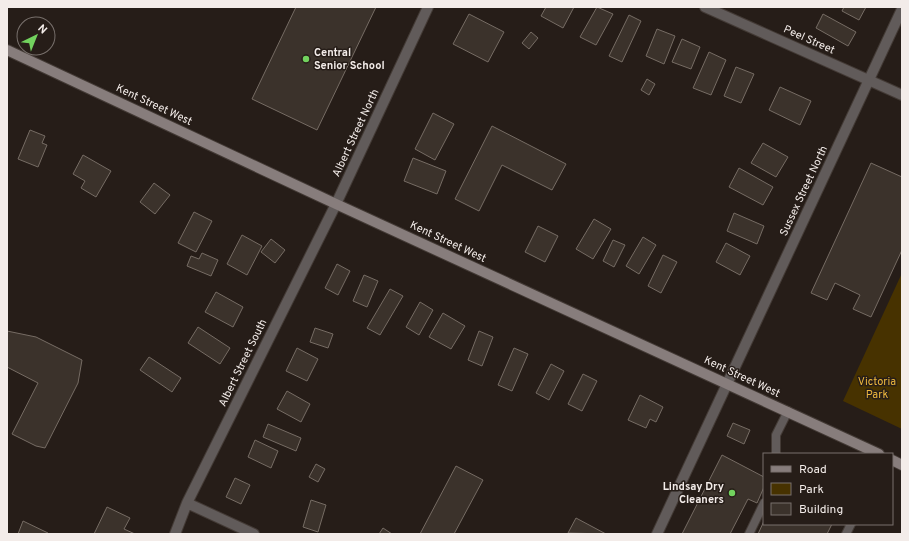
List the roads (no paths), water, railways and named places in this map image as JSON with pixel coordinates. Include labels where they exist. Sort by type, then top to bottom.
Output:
[{"type":"main road","name":"Kent Street West","points":[[7,50],[336,204],[729,383],[877,453]]},
{"type":"main road","points":[[893,460],[902,465]]},
{"type":"street","name":"Albert Street North","points":[[336,204],[428,7]]},
{"type":"street","name":"Peel Street","points":[[706,7],[902,95]]},
{"type":"street","name":"Sussex Street North","points":[[657,534],[729,383],[902,9]]},
{"type":"street","name":"Albert Street South","points":[[175,534],[187,503],[336,204]]},
{"type":"street","points":[[187,503],[254,534]]},
{"type":"lane","points":[[776,453],[776,435],[788,412]]},
{"type":"lane","points":[[749,534],[763,505]]},
{"type":"lane","points":[[846,534],[850,525]]},
{"type":"place","name":"Central Senior School","points":[[306,59]]},
{"type":"place","name":"Lindsay Dry Cleaners","points":[[732,493]]},
{"type":"park label","name":"Victoria Park","points":[[877,388]]}]
